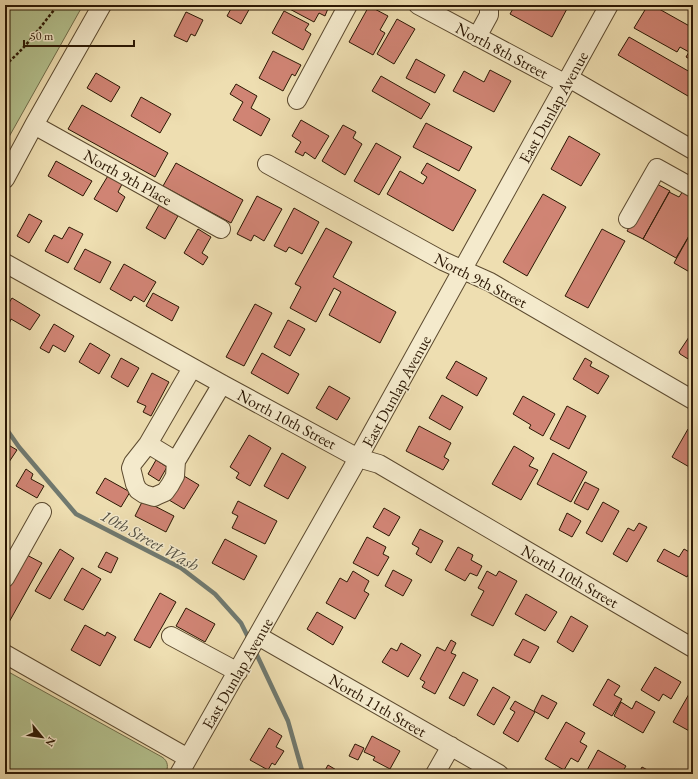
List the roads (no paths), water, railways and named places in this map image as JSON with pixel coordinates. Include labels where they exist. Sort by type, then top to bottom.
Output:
[{"type":"street","points":[[5,179],[102,5]]},
{"type":"street","points":[[297,100],[348,5]]},
{"type":"street","name":"North 8th Street","points":[[418,5],[477,37],[567,81],[693,150]]},
{"type":"street","points":[[477,37],[489,15],[489,5]]},
{"type":"street","name":"East Dunlap Avenue","points":[[179,774],[358,458],[609,5]]},
{"type":"street","name":"North 9th Place","points":[[34,125],[221,229]]},
{"type":"street","name":"North 9th Street","points":[[267,164],[443,261],[490,282],[693,400]]},
{"type":"street","points":[[628,219],[657,168],[692,184]]},
{"type":"street","name":"North 10th Street","points":[[5,263],[192,368],[358,458],[379,464],[693,648]]},
{"type":"street","points":[[192,368],[148,444],[133,463],[132,468],[135,484],[138,490],[144,494],[154,497],[165,492],[174,476],[176,461],[222,384]]},
{"type":"street","points":[[148,444],[176,461]]},
{"type":"street","points":[[5,578],[42,512]]},
{"type":"street","points":[[171,636],[238,672]]},
{"type":"street","name":"North 11th Street","points":[[258,636],[499,774]]},
{"type":"street","points":[[5,654],[188,758]]},
{"type":"street","points":[[435,774],[451,746]]},
{"type":"waterway","name":"10th Street Wash","points":[[5,427],[19,447],[76,514],[181,568],[215,594],[241,623],[250,641]]},
{"type":"waterway","name":"10th Street Wash","points":[[255,651],[288,721],[303,774]]}]
